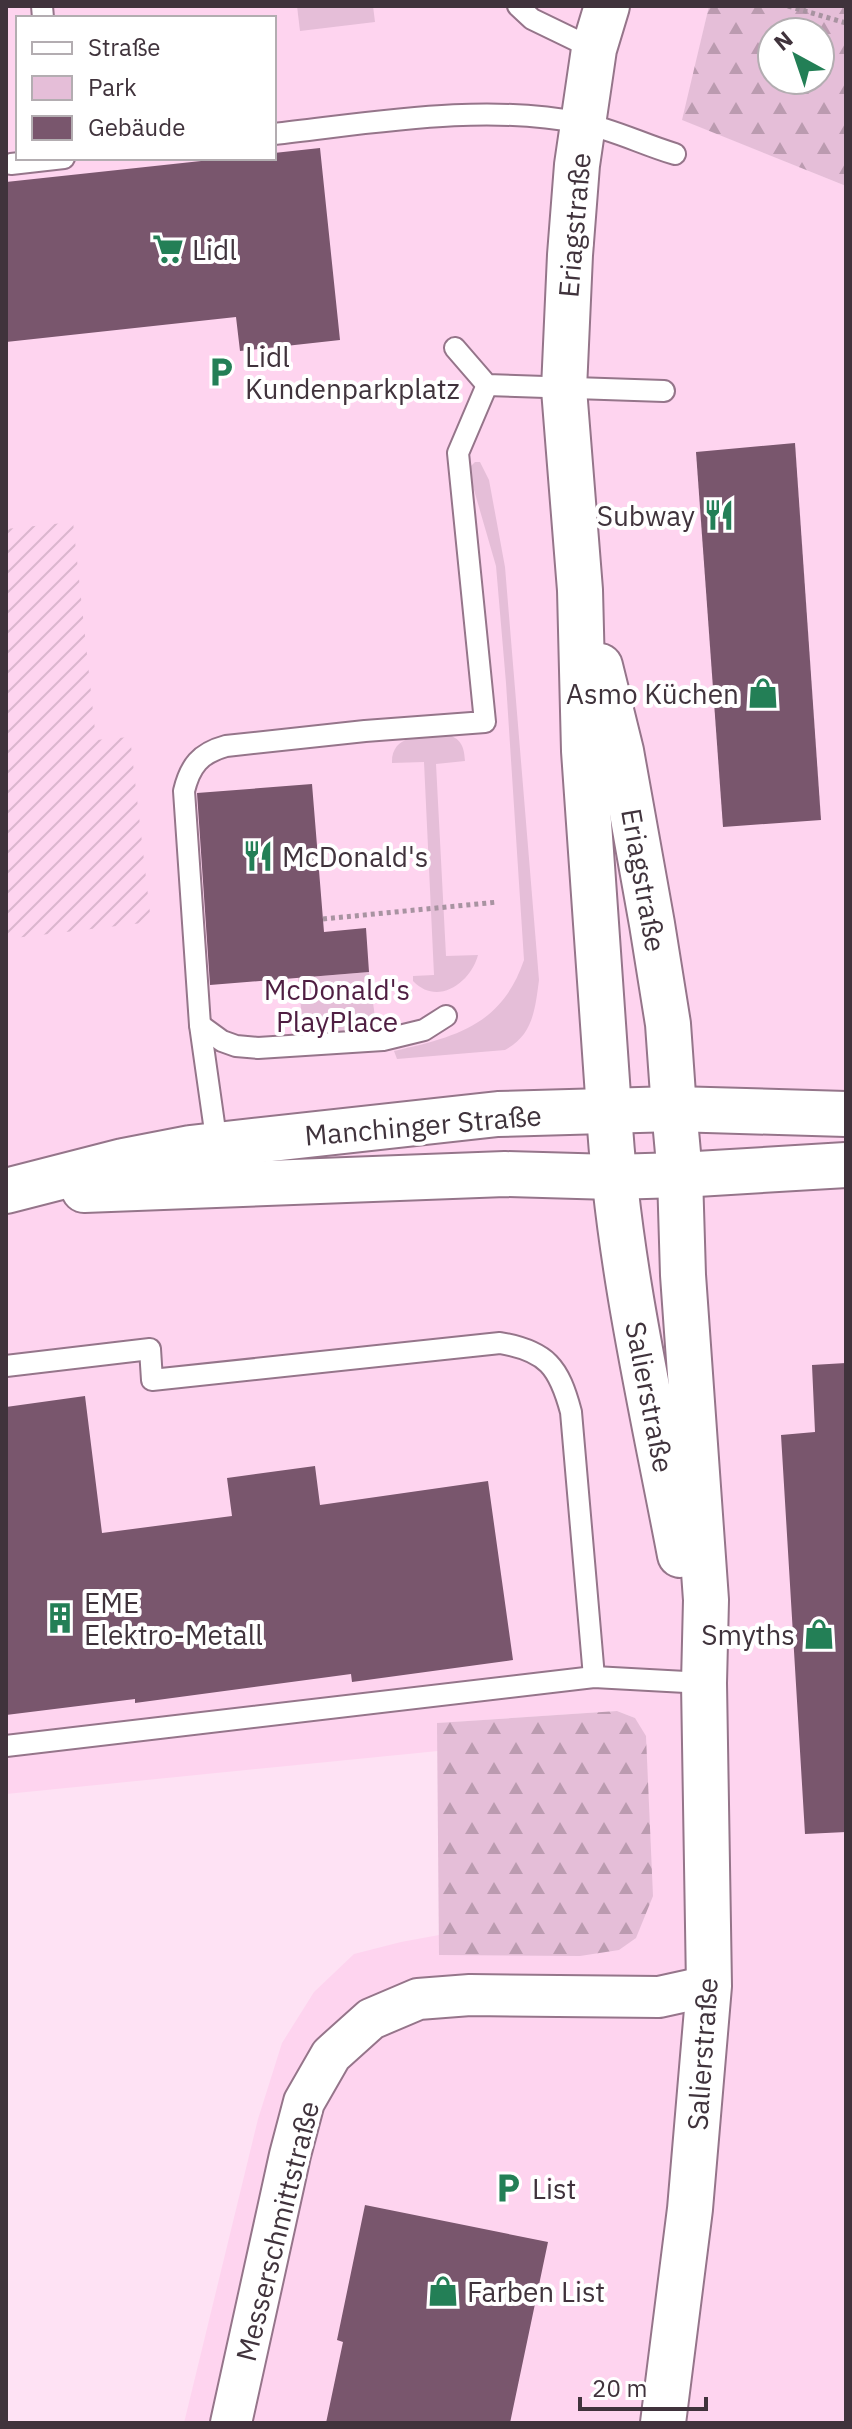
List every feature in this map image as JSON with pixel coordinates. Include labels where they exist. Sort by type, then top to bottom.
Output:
[{"type":"main road","name":"Eriagstraße","points":[[607,6],[594,49],[583,123],[570,255],[564,389],[580,590],[584,751],[609,1110]]},
{"type":"main road","name":"Eriagstraße","points":[[580,590],[621,751],[668,1024],[680,1175]]},
{"type":"main road","name":"Manchinger Straße","points":[[6,1192],[123,1161],[217,1145],[498,1114],[674,1109],[846,1114]]},
{"type":"main road","name":"Salierstraße","points":[[609,1110],[612,1177],[704,1683]]},
{"type":"main road","name":"Manchinger Straße","points":[[6,1192],[505,1174],[680,1175],[846,1165]]},
{"type":"main road","name":"Salierstraße","points":[[663,2423],[690,2209],[709,1986],[704,1683],[706,1600],[682,1265],[680,1175]]},
{"type":"street","name":"Messerschmittstraße","points":[[231,2423],[304,2102],[331,2055],[371,2019],[418,1999],[470,1995],[659,1997],[709,1986]]},
{"type":"lane","points":[[518,6],[532,19],[594,49]]},
{"type":"lane","points":[[276,134],[402,119],[516,115],[583,123],[675,154]]},
{"type":"lane","points":[[11,164],[46,160]]},
{"type":"lane","points":[[455,348],[487,385],[664,391]]},
{"type":"lane","points":[[217,1145],[200,1025],[184,791],[189,771],[212,750],[226,746],[485,722],[458,453],[487,385]]},
{"type":"lane","points":[[200,1025],[222,1041],[258,1048],[383,1040],[424,1030],[446,1016]]},
{"type":"lane","points":[[6,1366],[150,1349],[152,1380],[500,1343],[522,1347],[547,1360],[564,1386],[571,1412],[594,1677]]},
{"type":"lane","points":[[6,1746],[594,1677],[704,1683]]},
{"type":"path","points":[[788,6],[846,23]]},
{"type":"path","points":[[323,919],[498,902]]},
{"type":"shaded area","points":[[6,6],[709,6],[683,120],[846,186],[846,2423],[184,2423],[258,2119],[282,2043],[314,1992],[354,1954],[439,1935],[439,1955],[635,1718],[617,1711],[438,1723],[438,1751],[6,1794]]},
{"type":"shaded area","points":[[73,522],[96,740],[130,737],[151,922],[6,939],[6,529]]},
{"type":"green space","points":[[297,6],[373,6],[375,22],[300,31]]},
{"type":"green space","points":[[709,6],[846,6],[846,186],[682,120]]},
{"type":"green space","points":[[480,462],[489,480],[505,567],[539,980],[531,1021],[522,1037],[505,1050],[397,1059],[394,1051],[457,1033],[490,1014],[515,982],[524,960],[496,566],[472,483],[471,466]]},
{"type":"green space","points":[[442,733],[460,742],[465,761],[436,764],[446,956],[478,955],[461,982],[452,988],[433,992],[413,981],[413,976],[434,975],[424,762],[392,763],[396,747],[402,742],[417,736]]},
{"type":"green space","name":"McDonald's PlayPlace","points":[[369,972],[377,1033],[304,1038],[298,978]]},
{"type":"green space","points":[[617,1711],[635,1718],[646,1736],[653,1896],[636,1938],[619,1950],[580,1956],[439,1955],[437,1723]]},
{"type":"building","name":"Lidl","points":[[320,148],[340,340],[240,351],[236,317],[6,342],[6,182],[210,160],[276,160],[276,153]]},
{"type":"building","name":"Asmo Küchen","points":[[795,443],[821,820],[723,827],[696,452]]},
{"type":"building","name":"McDonald's","points":[[312,784],[324,932],[366,928],[369,972],[210,985],[197,793]]},
{"type":"building","name":"Smyths","points":[[846,1363],[846,1832],[805,1834],[781,1435],[815,1432],[812,1365]]},
{"type":"building","points":[[85,1396],[102,1533],[232,1516],[227,1478],[315,1466],[320,1505],[488,1481],[513,1660],[352,1682],[351,1674],[135,1703],[135,1699],[6,1715],[6,1407]]},
{"type":"building","name":"Farben List","points":[[365,2205],[548,2242],[510,2423],[326,2423],[343,2342],[337,2340]]},
{"type":"place","name":"Lidl","points":[[168,249]]},
{"type":"place","name":"Lidl Kundenparkplatz","points":[[221,372]]},
{"type":"place","name":"Subway","points":[[719,515]]},
{"type":"place","name":"Asmo Küchen","points":[[763,693]]},
{"type":"place","name":"McDonald's","points":[[258,856]]},
{"type":"place","name":"EME Elektro-Metall","points":[[60,1618]]},
{"type":"place","name":"Smyths","points":[[819,1634]]},
{"type":"place","name":"List","points":[[508,2188]]},
{"type":"place","name":"Farben List","points":[[443,2291]]}]
